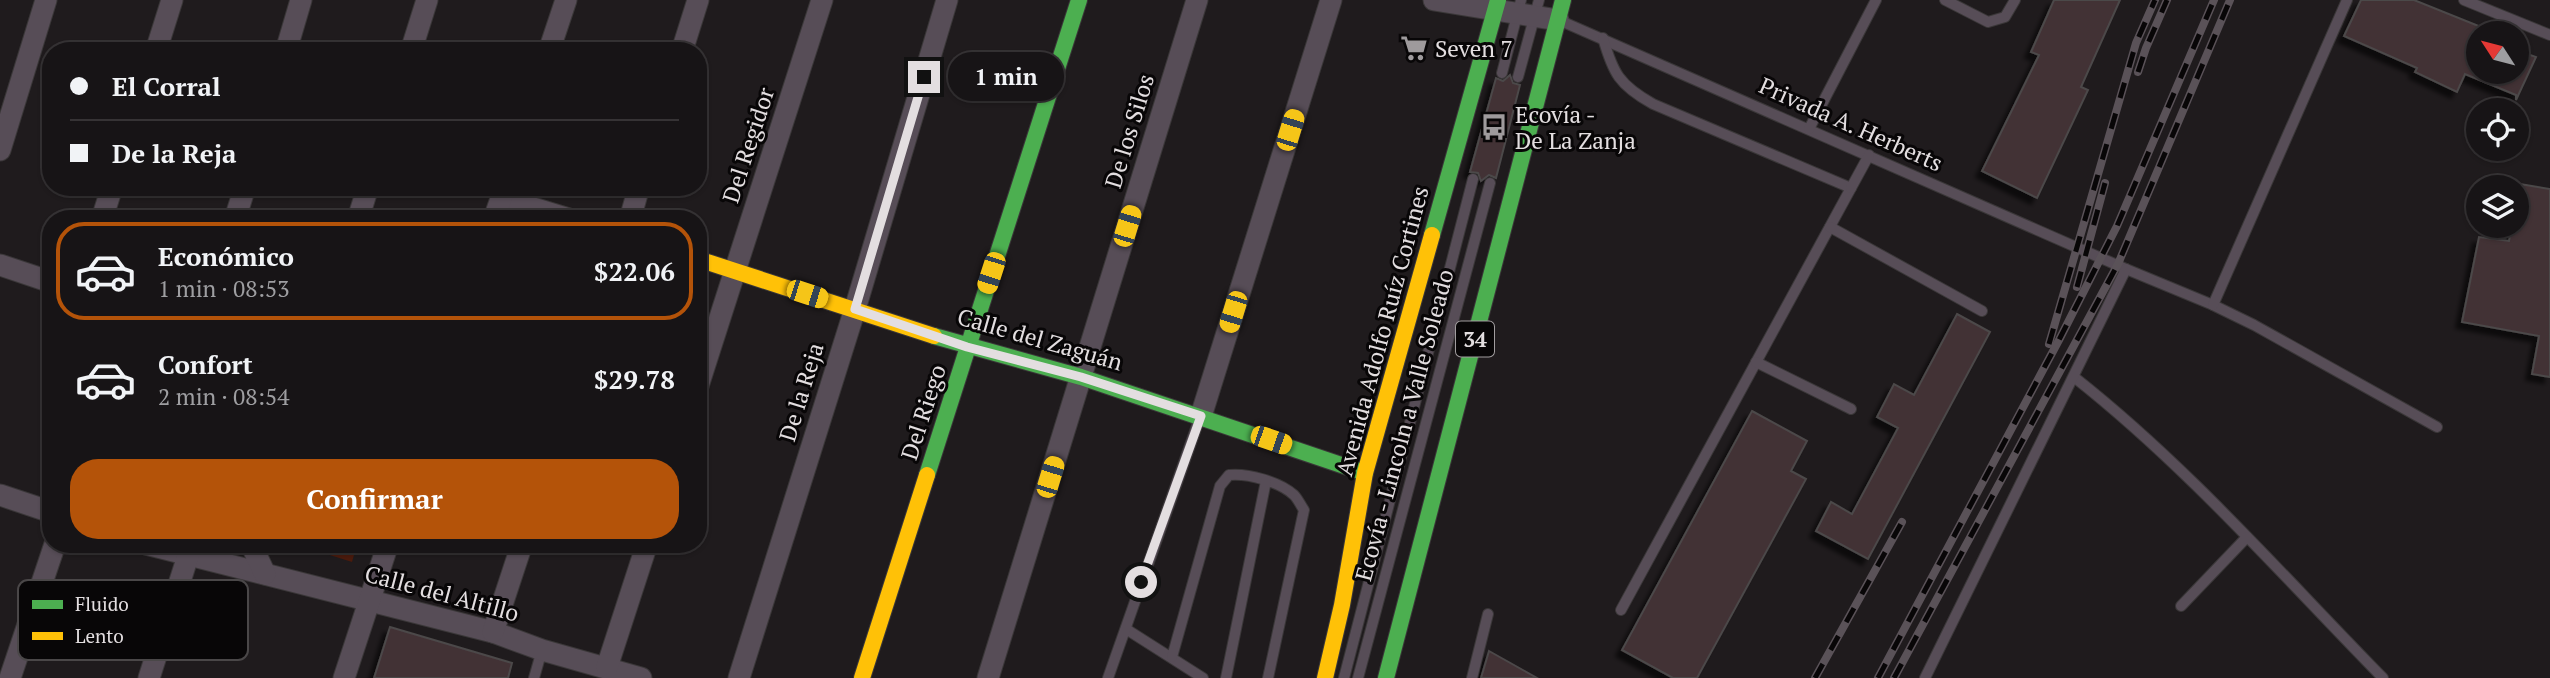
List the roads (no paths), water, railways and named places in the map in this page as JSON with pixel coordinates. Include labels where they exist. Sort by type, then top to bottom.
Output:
[{"type":"street","points":[[0,150],[46,0]]},
{"type":"street","points":[[159,42],[172,0]]},
{"type":"street","points":[[289,42],[301,0]]},
{"type":"street","points":[[414,42],[427,0]]},
{"type":"street","points":[[552,42],[566,0]]},
{"type":"street","points":[[685,42],[698,0]]},
{"type":"street","name":"Del Regidor","points":[[707,358],[822,0]]},
{"type":"street","name":"De la Reja","points":[[739,678],[855,309],[947,0]]},
{"type":"street","name":"Del Riego","points":[[862,678],[1079,0]]},
{"type":"street","name":"De los Silos","points":[[988,678],[1197,0]]},
{"type":"street","points":[[1201,416],[1331,0]]},
{"type":"street","points":[[1434,0],[1561,10]]},
{"type":"street","name":"Avenida Adolfo Ruíz Cortines","points":[[1325,678],[1342,605],[1365,473],[1497,6]]},
{"type":"street","name":"34","points":[[1386,678],[1561,10]]},
{"type":"street","points":[[511,196],[546,210]]},
{"type":"street","name":"Calle del Zaguán","points":[[707,263],[967,347],[1081,377],[1365,473]]},
{"type":"street","points":[[0,265],[42,279]]},
{"type":"street","points":[[0,495],[42,509]]},
{"type":"street","points":[[43,580],[52,553]]},
{"type":"street","name":"Calle del Altillo","points":[[178,553],[493,632],[542,650],[642,678]]},
{"type":"street","points":[[255,553],[265,574]]},
{"type":"street","points":[[344,678],[385,553]]},
{"type":"street","points":[[493,632],[519,553]]},
{"type":"street","points":[[607,667],[644,553]]},
{"type":"street","points":[[180,580],[188,556]]},
{"type":"street","points":[[10,678],[18,654]]},
{"type":"street","points":[[149,678],[155,660]]},
{"type":"lane","points":[[1810,129],[1876,0]]},
{"type":"lane","points":[[1945,0],[1988,22],[2005,17],[2015,0]]},
{"type":"lane","points":[[2213,305],[2347,0]]},
{"type":"lane","points":[[2464,0],[2550,35]]},
{"type":"lane","points":[[1502,73],[1528,8]]},
{"type":"lane","points":[[1518,77],[1528,8]]},
{"type":"lane","name":"Privada A. Herberts","points":[[1561,10],[1603,38],[2213,305],[2437,426]]},
{"type":"lane","points":[[1603,38],[1612,69],[1621,82],[1636,94],[1851,188]]},
{"type":"lane","points":[[1621,610],[1868,155]]},
{"type":"lane","points":[[1344,678],[1473,179]]},
{"type":"lane","name":"Ecovía - Lincoln a Valle Soleado","points":[[1359,678],[1490,183]]},
{"type":"lane","points":[[1830,227],[1982,311]]},
{"type":"lane","points":[[1925,678],[2126,269]]},
{"type":"lane","points":[[1756,362],[1851,409]]},
{"type":"lane","points":[[2074,377],[2124,416],[2153,443],[2382,678]]},
{"type":"lane","points":[[1108,678],[1201,416]]},
{"type":"lane","points":[[1172,657],[1220,486],[1229,475],[1243,474],[1266,481],[1294,495],[1304,510],[1268,678]]},
{"type":"lane","points":[[1226,678],[1266,481]]},
{"type":"lane","points":[[2181,606],[2247,537]]},
{"type":"lane","points":[[1472,678],[1488,614]]},
{"type":"lane","points":[[1126,629],[1203,678]]},
{"type":"lane","points":[[534,678],[542,650]]},
{"type":"railway","points":[[2049,344],[2136,43],[2155,0]]},
{"type":"railway","points":[[2138,72],[2167,0]]},
{"type":"railway","points":[[1878,678],[2117,226],[2214,0]]},
{"type":"railway","points":[[1894,678],[2118,264],[2230,0]]},
{"type":"railway","points":[[2077,287],[2105,183]]},
{"type":"railway","points":[[1815,678],[1902,522]]},
{"type":"place","name":"Seven 7","points":[[1414,48]]},
{"type":"place","name":"Ecovía - De La Zanja","points":[[1494,127]]}]
